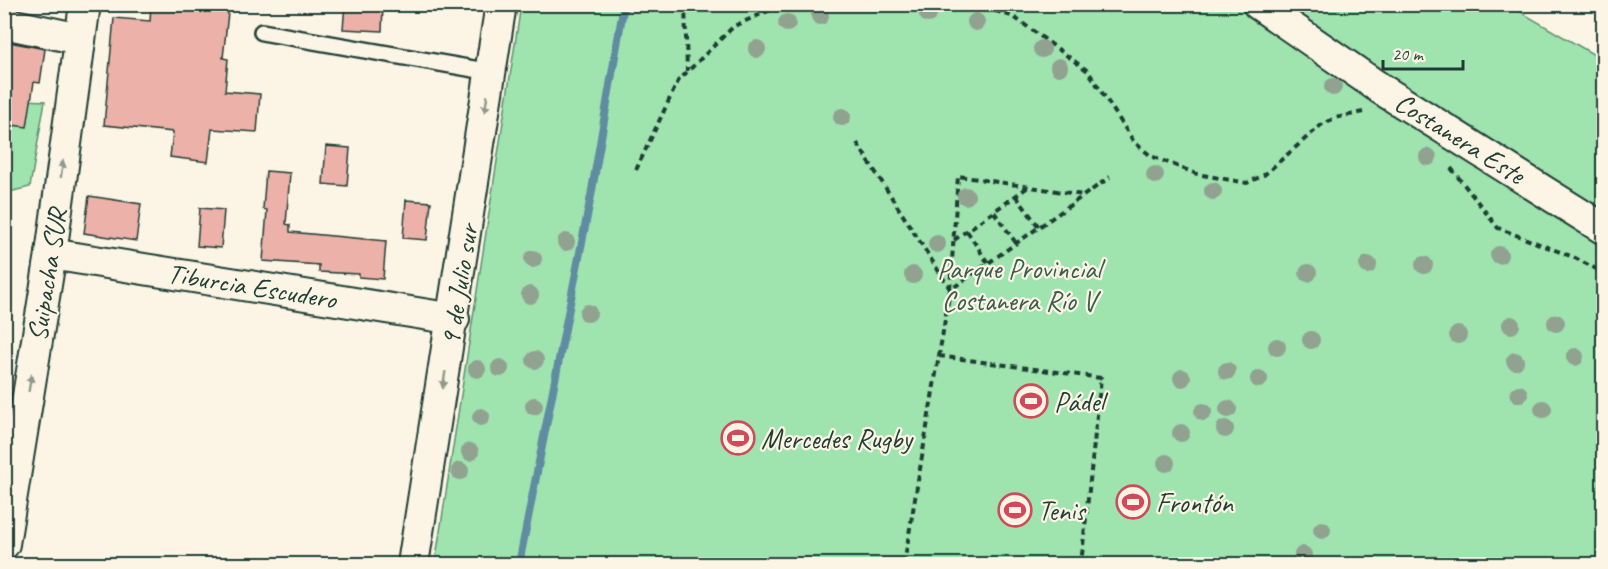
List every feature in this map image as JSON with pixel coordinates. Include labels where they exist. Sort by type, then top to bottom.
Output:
[{"type":"street","name":"Suipacha SUR","points":[[4,544],[14,421],[51,254],[85,4]]},
{"type":"street","name":"9 de Julio sur","points":[[413,564],[454,319],[501,4]]},
{"type":"street","name":"Costanera Este","points":[[1258,4],[1381,89],[1604,229]]},
{"type":"street","points":[[4,23],[80,39]]},
{"type":"street","name":"Tiburcia Escudero","points":[[51,254],[454,319]]},
{"type":"lane","points":[[262,32],[491,72]]},
{"type":"path","points":[[686,4],[687,71]]},
{"type":"path","points":[[775,4],[783,5]]},
{"type":"path","points":[[975,4],[1014,17],[1088,71],[1134,142],[1151,156],[1197,174],[1246,183],[1264,175],[1321,125],[1335,118],[1362,111],[1370,114]]},
{"type":"path","points":[[636,170],[678,81],[734,26],[783,5]]},
{"type":"path","points":[[857,143],[950,290]]},
{"type":"path","points":[[1447,164],[1498,228],[1573,257],[1604,273]]},
{"type":"path","points":[[904,564],[950,290],[958,176],[1083,195]]},
{"type":"path","points":[[950,290],[1110,177]]},
{"type":"path","points":[[954,240],[1029,187]]},
{"type":"path","points":[[1016,196],[1039,227]]},
{"type":"path","points":[[994,212],[1016,243]]},
{"type":"path","points":[[967,231],[988,263]]},
{"type":"path","points":[[939,356],[1101,378],[1081,564]]},
{"type":"green space","name":"Parque Provincial Costanera Río V","points":[[1507,4],[1603,60],[1603,564],[435,564],[521,5]]},
{"type":"green space","points":[[4,99],[45,101],[30,187],[5,193]]},
{"type":"building","points":[[151,4],[229,4],[223,58],[228,59],[225,91],[260,94],[257,132],[212,129],[208,162],[170,157],[173,132],[104,125],[114,18],[150,21]]},
{"type":"building","points":[[345,4],[383,6],[382,31],[343,29]]},
{"type":"building","points":[[4,41],[45,49],[40,83],[34,82],[27,127],[4,124]]},
{"type":"building","points":[[326,146],[350,148],[347,186],[323,184]]},
{"type":"building","points":[[266,171],[290,173],[286,224],[290,225],[290,232],[386,241],[383,279],[359,277],[359,274],[319,272],[319,265],[263,261],[267,210],[263,209]]},
{"type":"building","points":[[89,196],[141,204],[136,241],[84,233]]},
{"type":"building","points":[[406,200],[431,202],[427,240],[403,238]]},
{"type":"building","points":[[200,208],[224,210],[221,248],[197,246]]},
{"type":"waterway","points":[[519,564],[591,196],[624,4]]},
{"type":"place","name":"Pádel","points":[[1031,401]]},
{"type":"place","name":"Mercedes Rugby","points":[[738,438]]},
{"type":"place","name":"Frontón","points":[[1133,502]]},
{"type":"place","name":"Tenis","points":[[1015,510]]}]
